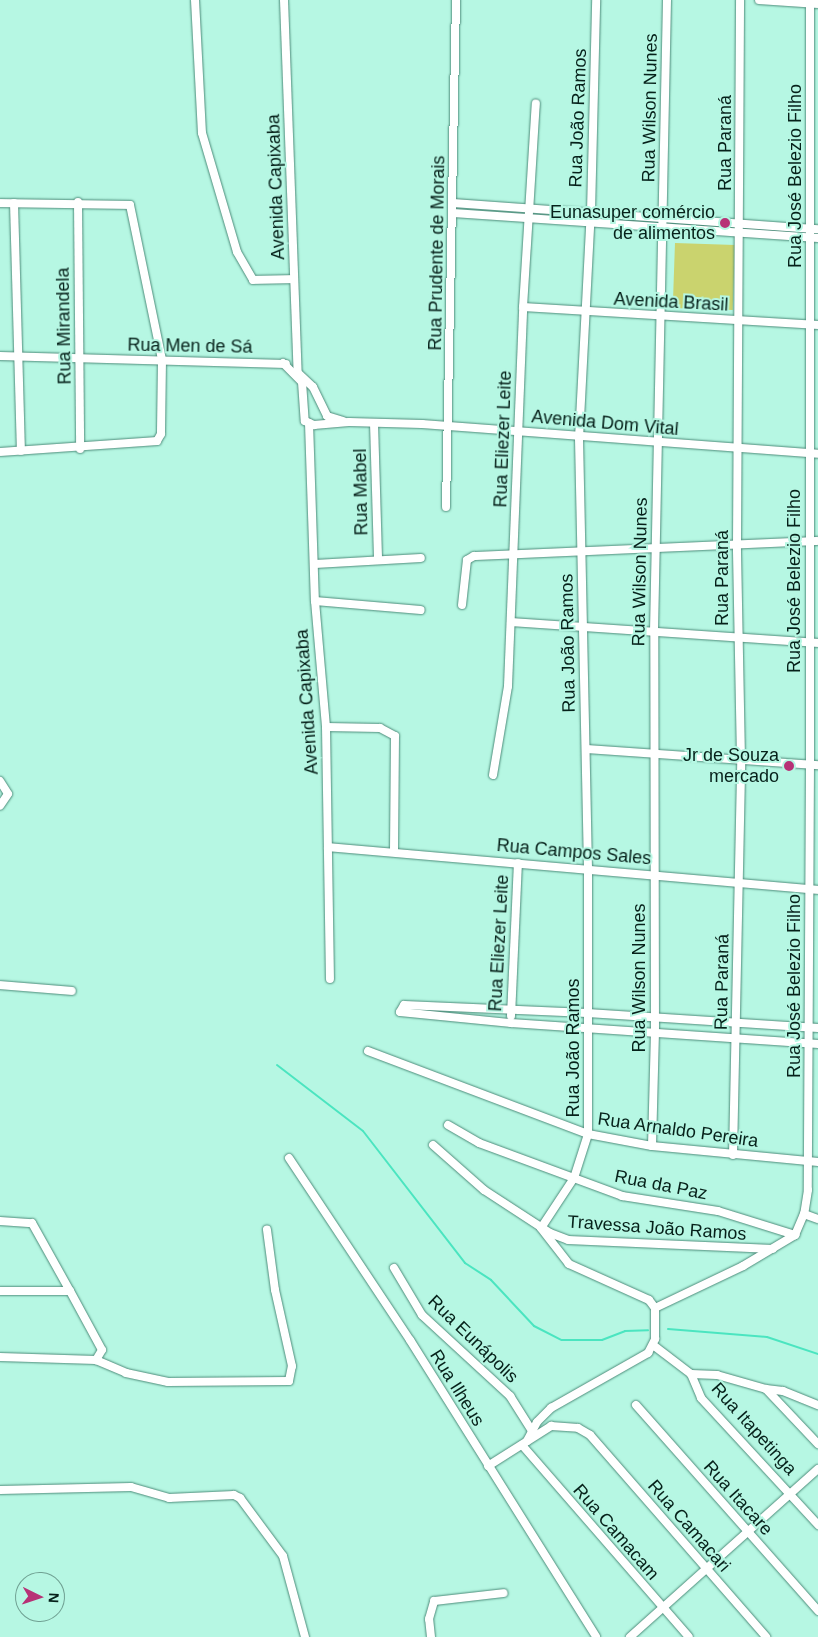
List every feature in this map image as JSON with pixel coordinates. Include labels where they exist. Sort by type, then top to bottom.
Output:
[{"type":"street","points":[[195,0],[202,133],[237,252],[253,280],[294,278]]},
{"type":"street","name":"Avenida Capixaba","points":[[284,0],[298,373]]},
{"type":"street","name":"Rua Prudente de Morais","points":[[446,508],[456,0]]},
{"type":"street","name":"Rua João Ramos","points":[[541,1228],[574,1178],[588,1134],[587,749],[581,626],[579,438],[584,313],[591,212],[596,0]]},
{"type":"street","name":"Rua Wilson Nunes","points":[[652,1146],[655,1033],[653,752],[658,315],[663,229],[667,0]]},
{"type":"street","name":"Rua Paraná","points":[[733,1155],[741,760],[737,639],[740,0]]},
{"type":"street","points":[[759,0],[813,2]]},
{"type":"street","name":"Rua José Belezio Filho","points":[[804,1214],[808,1161],[809,889],[814,765],[808,641],[808,541],[814,454],[813,2]]},
{"type":"street","name":"Rua Eliezer Leite","points":[[492,775],[508,686],[523,307],[536,103]]},
{"type":"street","name":"Rua Mirandela","points":[[78,202],[80,449]]},
{"type":"street","points":[[0,203],[126,203],[133,210],[162,360],[161,434],[154,443],[80,449],[0,452]]},
{"type":"street","points":[[14,203],[21,452]]},
{"type":"street","points":[[453,203],[530,207],[740,225],[814,229]]},
{"type":"street","points":[[453,213],[740,235],[814,238]]},
{"type":"street","name":"Avenida Brasil","points":[[523,307],[584,313],[658,315],[814,324]]},
{"type":"street","name":"Rua Men de Sá","points":[[0,356],[283,363]]},
{"type":"street","points":[[283,363],[298,373],[313,387],[327,416],[349,422]]},
{"type":"street","name":"Avenida Capixaba","points":[[283,363],[302,382],[307,419],[315,564],[315,602],[326,727],[330,978]]},
{"type":"street","name":"Avenida Dom Vital","points":[[307,419],[448,426],[579,438],[814,454]]},
{"type":"street","name":"Rua Mabel","points":[[374,423],[378,560]]},
{"type":"street","points":[[462,605],[467,560],[474,556],[656,550],[818,541]]},
{"type":"street","points":[[315,564],[421,558]]},
{"type":"street","points":[[315,602],[421,610]]},
{"type":"street","points":[[511,622],[737,639],[808,641],[818,643]]},
{"type":"street","points":[[326,727],[380,728],[395,736],[394,851]]},
{"type":"street","points":[[587,749],[653,752],[814,765]]},
{"type":"street","points":[[0,781],[8,794],[0,806]]},
{"type":"street","name":"Rua Campos Sales","points":[[328,846],[818,890]]},
{"type":"street","name":"Rua Eliezer Leite","points":[[511,1023],[518,863]]},
{"type":"street","points":[[0,985],[72,991]]},
{"type":"street","points":[[818,1028],[587,1013],[404,1005],[400,1012],[587,1029],[736,1037],[818,1044]]},
{"type":"street","name":"Rua Arnaldo Pereira","points":[[368,1051],[588,1134],[652,1146],[818,1162]]},
{"type":"street","name":"Rua da Paz","points":[[448,1125],[479,1142],[622,1196],[718,1211],[794,1235]]},
{"type":"street","points":[[433,1145],[484,1190],[541,1228],[569,1264],[649,1300],[655,1308],[653,1345],[648,1353],[551,1408],[524,1443],[488,1466]]},
{"type":"street","name":"Rua Ilheus","points":[[289,1158],[410,1340],[596,1637]]},
{"type":"street","points":[[655,1308],[712,1282],[773,1249],[794,1235],[804,1214],[818,1219]]},
{"type":"street","points":[[0,1221],[32,1223],[102,1350],[100,1357],[96,1360]]},
{"type":"street","name":"Travessa João Ramos","points":[[541,1228],[568,1240],[773,1249]]},
{"type":"street","points":[[0,1357],[96,1360],[126,1373],[168,1382],[278,1383],[289,1381],[292,1366],[275,1290],[267,1230]]},
{"type":"street","name":"Rua Eunápolis","points":[[394,1268],[422,1315],[510,1396],[532,1431]]},
{"type":"street","points":[[0,1291],[70,1291]]},
{"type":"street","points":[[653,1345],[691,1374],[717,1375],[766,1389],[783,1391],[818,1405]]},
{"type":"street","name":"Rua Itapetinga","points":[[691,1374],[701,1398],[792,1493],[818,1526]]},
{"type":"street","points":[[766,1389],[818,1444]]},
{"type":"street","name":"Rua Itacare","points":[[636,1405],[818,1611]]},
{"type":"street","name":"Rua Camacari","points":[[524,1443],[552,1426],[563,1424],[590,1435],[766,1637]]},
{"type":"street","name":"Rua Camacam","points":[[524,1443],[663,1609],[689,1637]]},
{"type":"street","points":[[630,1637],[663,1609],[746,1530],[792,1493],[818,1469]]},
{"type":"street","points":[[0,1490],[131,1487],[169,1498],[234,1495],[240,1498],[283,1556],[306,1637]]},
{"type":"street","points":[[431,1637],[429,1619],[434,1601],[504,1592]]},
{"type":"green space","points":[[675,243],[735,245],[733,310],[673,308]]},
{"type":"waterway","points":[[277,1065],[363,1131],[465,1263],[491,1280],[534,1326],[562,1340],[602,1340],[625,1331],[648,1330]]},
{"type":"waterway","points":[[668,1329],[767,1337],[818,1354]]},
{"type":"place","name":"Eunasuper comércio de alimentos","points":[[725,223]]},
{"type":"place","name":"Jr de Souza mercado","points":[[789,766]]}]
